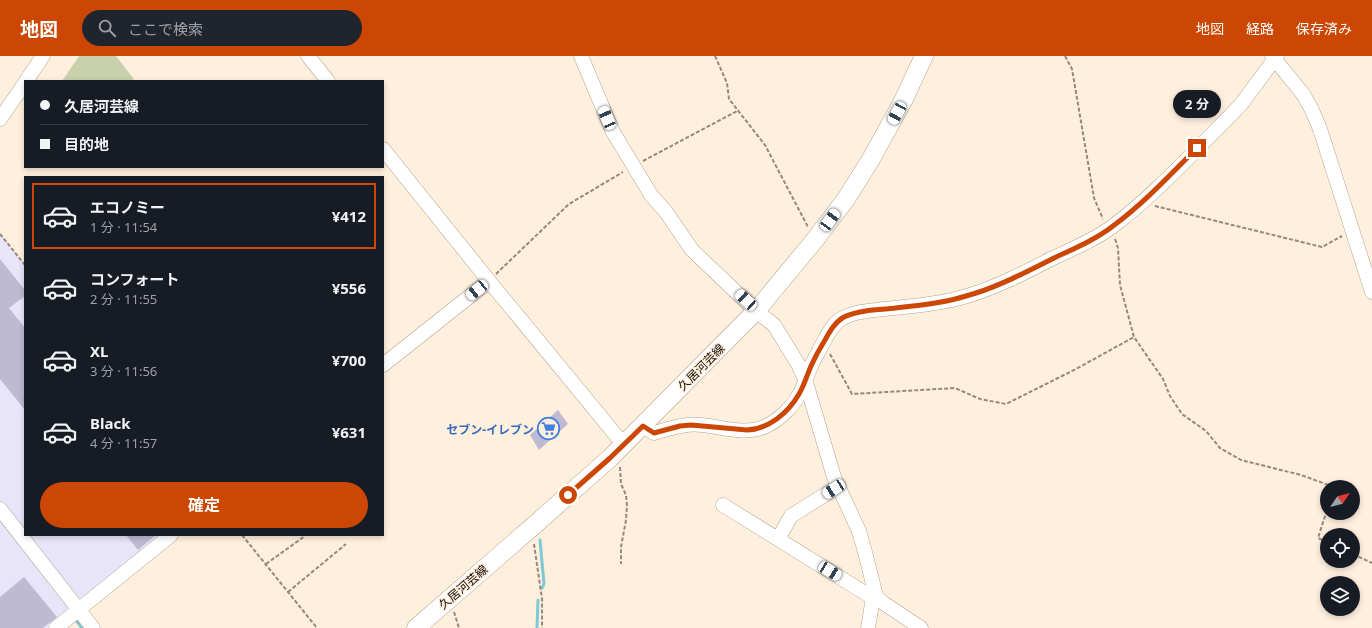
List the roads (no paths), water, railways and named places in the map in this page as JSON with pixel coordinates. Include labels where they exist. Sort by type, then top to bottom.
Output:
[{"type":"main road","name":"久居河芸線","points":[[416,628],[532,528],[620,449],[756,310],[814,241],[846,198],[871,159],[903,101],[924,56]]},
{"type":"street","points":[[27,80],[43,56]]},
{"type":"street","points":[[308,56],[327,80]]},
{"type":"street","points":[[581,56],[613,132],[651,195],[666,212],[692,250],[774,326],[798,364],[805,379],[834,477],[859,531],[865,552],[875,597],[868,628]]},
{"type":"street","points":[[643,426],[654,433],[680,426],[691,425],[702,425],[731,430],[755,430],[769,424],[787,410],[800,393],[805,379],[824,342],[839,320],[848,315],[867,311],[938,303],[967,296],[995,286],[1085,243],[1110,228],[1142,202],[1231,115],[1274,57],[1303,94],[1312,110],[1320,130],[1372,292]]},
{"type":"street","points":[[0,119],[24,85]]},
{"type":"street","points":[[384,150],[489,281],[620,449]]},
{"type":"street","points":[[384,364],[489,281]]},
{"type":"street","points":[[778,539],[792,516],[834,489],[837,485]]},
{"type":"street","points":[[723,505],[875,597],[921,628]]},
{"type":"street","points":[[0,509],[93,628]]},
{"type":"street","points":[[56,628],[169,536]]},
{"type":"waterway","points":[[540,540],[544,584],[542,588]]},
{"type":"waterway","points":[[537,628],[538,600]]},
{"type":"waterway","points":[[74,618],[82,628]]},
{"type":"place","name":"セブン-イレブン","points":[[549,429]]}]
